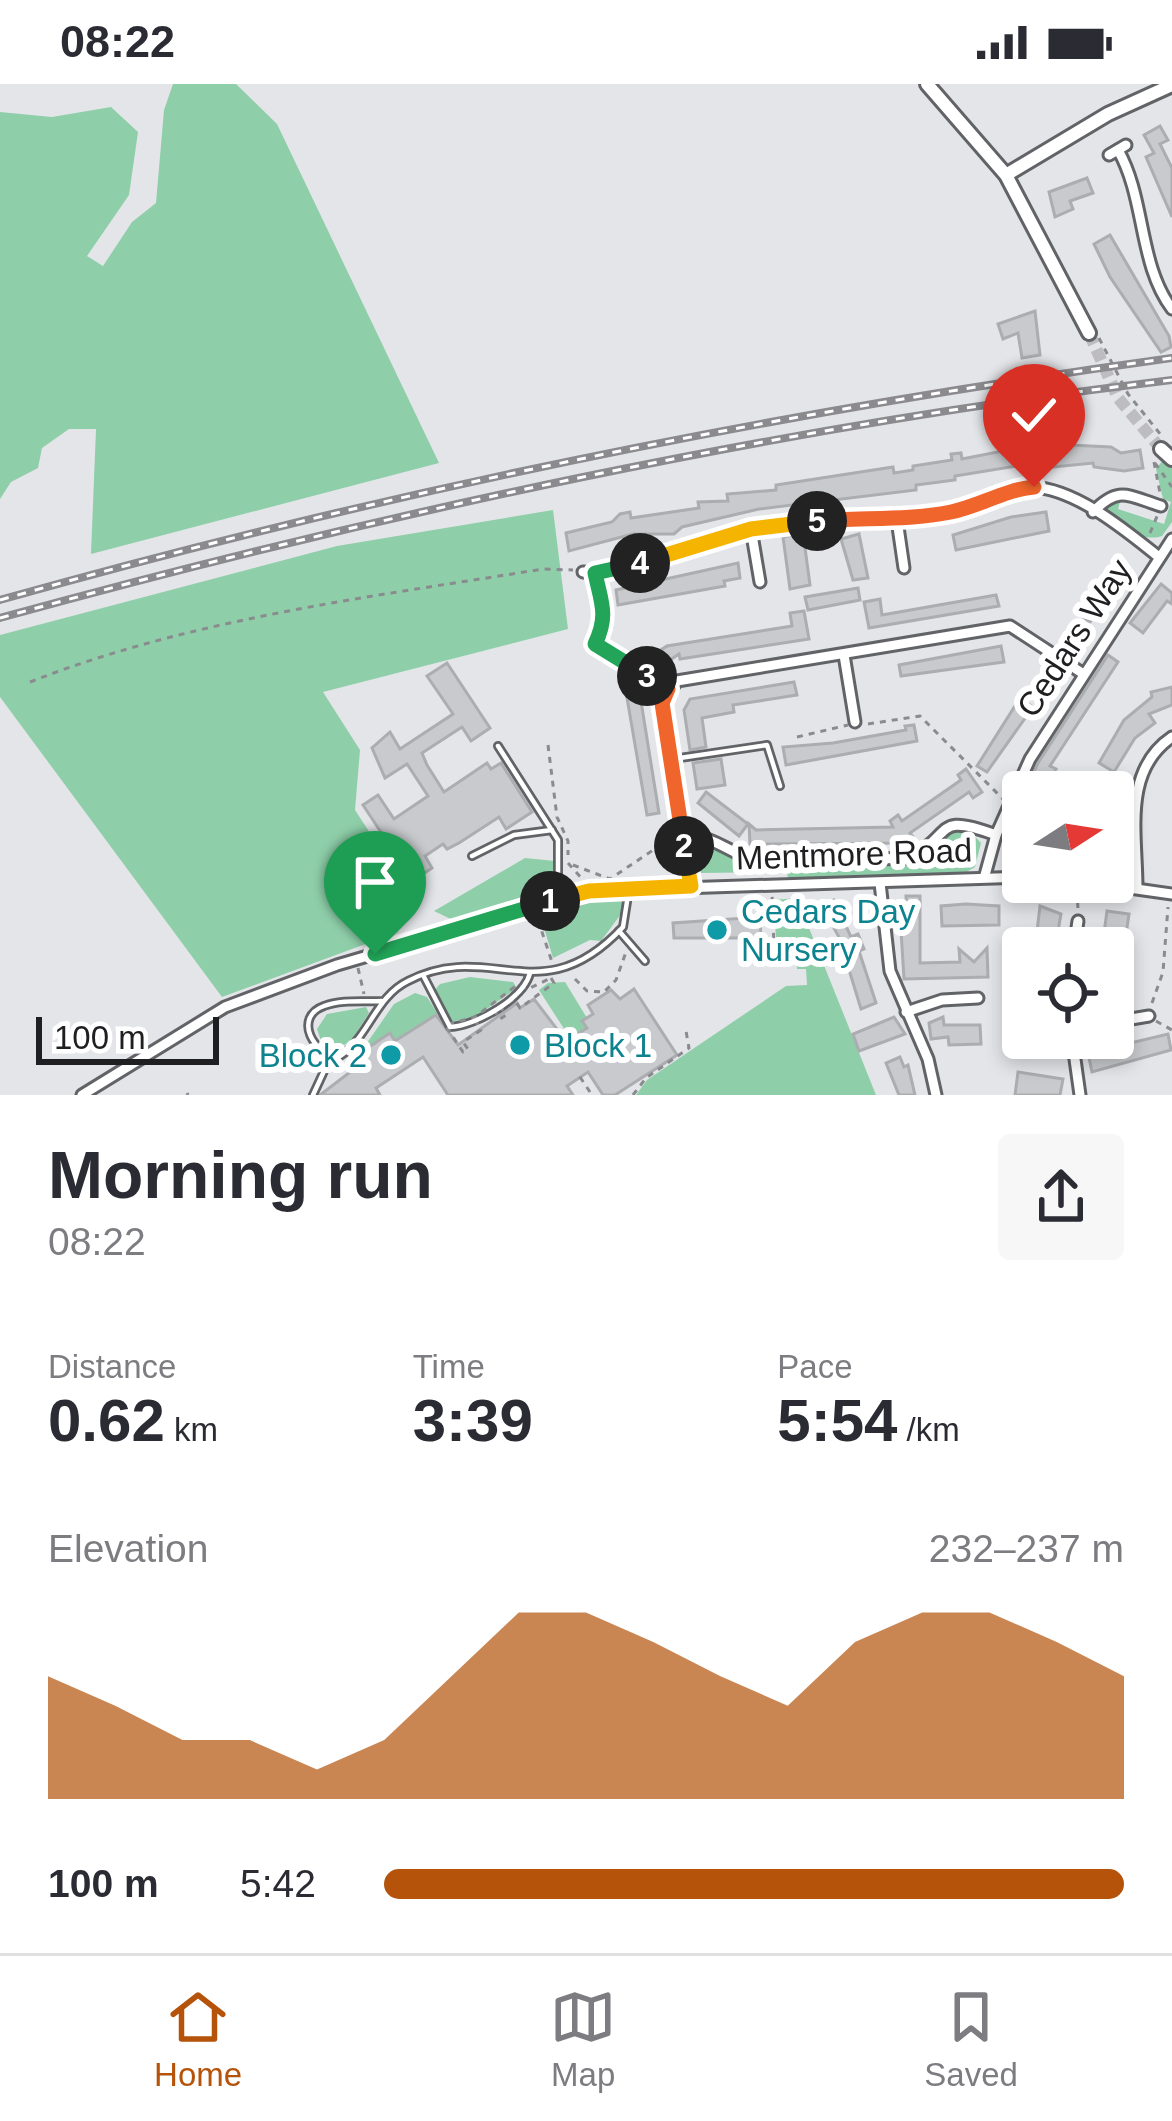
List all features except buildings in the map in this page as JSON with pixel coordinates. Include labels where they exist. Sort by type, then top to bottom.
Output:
[{"type":"street","points":[[927,84],[1006,175],[1089,333]]},
{"type":"street","points":[[1006,175],[1138,97],[1172,85]]},
{"type":"street","points":[[1118,150],[1139,205],[1150,263],[1172,309]]},
{"type":"street","points":[[599,590],[589,573],[674,555],[751,529],[833,520],[897,520],[958,511],[1009,490],[1034,487],[1065,494],[1165,554]]},
{"type":"street","points":[[1093,512],[1109,495],[1120,494],[1160,506]]},
{"type":"street","points":[[897,520],[904,568]]},
{"type":"street","points":[[751,529],[760,582]]},
{"type":"street","name":"Cedars Way","points":[[1025,771],[1082,673],[1172,539]]},
{"type":"street","points":[[691,886],[662,703],[677,681],[1010,626],[1082,673]]},
{"type":"street","points":[[844,655],[855,722]]},
{"type":"street","points":[[1171,893],[1136,888],[1137,777],[1151,751],[1172,737]]},
{"type":"street","points":[[683,835],[708,834],[751,861],[767,862],[908,858],[921,852],[946,826],[962,822],[996,835]]},
{"type":"street","name":"Cedars Way","points":[[985,875],[1002,822]]},
{"type":"street","name":"Mentmore Road","points":[[82,1095],[225,1007],[356,960],[558,899],[629,887],[1002,876]]},
{"type":"street","points":[[880,883],[885,952],[928,1059],[935,1095]]},
{"type":"street","points":[[1077,927],[1078,921]]},
{"type":"street","points":[[907,1012],[942,1000],[978,998]]},
{"type":"street","points":[[1134,1018],[1149,1016]]},
{"type":"street","points":[[1075,1059],[1080,1095]]},
{"type":"lane","points":[[595,644],[668,689]]},
{"type":"lane","points":[[671,759],[767,745],[780,786]]},
{"type":"lane","points":[[498,746],[552,830],[560,853],[558,899]]},
{"type":"lane","points":[[472,856],[514,835],[552,830]]},
{"type":"lane","points":[[314,1095],[331,1056],[351,1049],[382,1001],[406,981],[483,967],[555,972],[594,955],[619,931],[629,909],[629,887]]},
{"type":"lane","points":[[619,931],[645,961]]},
{"type":"lane","points":[[423,975],[450,1027],[470,1023],[518,992],[530,973]]},
{"type":"lane","points":[[331,1056],[313,1046],[308,1029],[313,1012],[325,1005],[382,1001]]},
{"type":"path","points":[[1162,456],[1172,487]]},
{"type":"path","points":[[30,682],[137,646],[254,619],[543,569],[589,573]]},
{"type":"path","points":[[595,644],[605,624],[599,590]]},
{"type":"path","points":[[797,737],[855,722],[920,716],[1002,797]]},
{"type":"path","points":[[548,745],[557,817],[568,841],[566,861],[610,879],[626,864],[683,835]]},
{"type":"path","points":[[572,864],[587,884]]},
{"type":"path","points":[[1171,893],[1165,959],[1149,1016],[1172,1030]]},
{"type":"path","points":[[765,960],[774,947],[772,894],[782,894]]},
{"type":"path","points":[[1078,903],[1078,921]]},
{"type":"path","points":[[534,907],[555,972]]},
{"type":"path","points":[[575,979],[587,991],[604,992],[616,980],[628,947]]},
{"type":"path","points":[[356,960],[365,997]]},
{"type":"path","points":[[633,1095],[646,1078],[689,1048],[686,1031]]},
{"type":"path","points":[[580,1077],[592,1095]]},
{"type":"green space","points":[[173,84],[236,84],[277,124],[439,463],[91,554],[96,429],[69,429],[42,448],[38,468],[11,482],[0,499],[0,112],[52,117],[111,107],[138,132],[129,195],[87,256],[103,266],[132,222],[156,203],[164,110]]},
{"type":"green space","points":[[1163,460],[1172,468],[1172,522],[1162,536],[1137,535],[1113,521],[1104,508],[1106,502],[1121,498],[1118,509],[1164,524],[1171,502],[1163,499],[1156,469]]},
{"type":"green space","points":[[553,510],[568,629],[323,692],[360,750],[355,810],[404,885],[382,897],[398,932],[222,997],[0,697],[0,635],[337,546]]},
{"type":"green space","points":[[951,827],[967,828],[981,843],[975,867],[963,874],[788,879],[787,872],[698,873],[691,857],[700,840],[714,843],[750,866],[903,864],[925,855]]},
{"type":"green space","points":[[525,858],[555,861],[551,892],[455,921],[434,911]]},
{"type":"green space","points":[[615,897],[622,900],[624,910],[601,941],[590,940],[553,958],[540,914]]},
{"type":"green space","points":[[797,898],[876,1095],[636,1095],[647,1080],[786,986],[807,985],[806,969],[797,969],[796,958],[777,958],[774,900]]},
{"type":"green space","points":[[470,977],[513,982],[517,988],[475,1017],[451,1022],[433,992],[440,984]]},
{"type":"green space","points":[[565,982],[587,1018],[583,1021],[587,1028],[570,1038],[539,990],[548,983]]},
{"type":"green space","points":[[415,993],[427,997],[438,1014],[395,1041],[390,1034],[360,1053],[394,1004]]},
{"type":"green space","points":[[366,1007],[369,1013],[351,1041],[337,1049],[321,1041],[317,1029],[327,1014]]},
{"type":"tunnel","points":[[1089,333],[1118,398],[1161,449]]},
{"type":"railway","points":[[0,600],[289,524],[582,459],[877,403],[1172,358]]},
{"type":"railway","points":[[0,618],[288,543],[582,477],[878,422],[1172,380]]},
{"type":"place","name":"Cedars Day Nursery","points":[[717,930]]},
{"type":"place","name":"Block 1","points":[[520,1045]]},
{"type":"place","name":"Block 2","points":[[391,1055]]},
{"type":"route","points":[[375,954],[589,891],[691,886],[662,703],[668,689],[595,644],[605,624],[605,604],[595,573],[777,524],[897,520],[958,511],[1009,490],[1034,487]]}]
